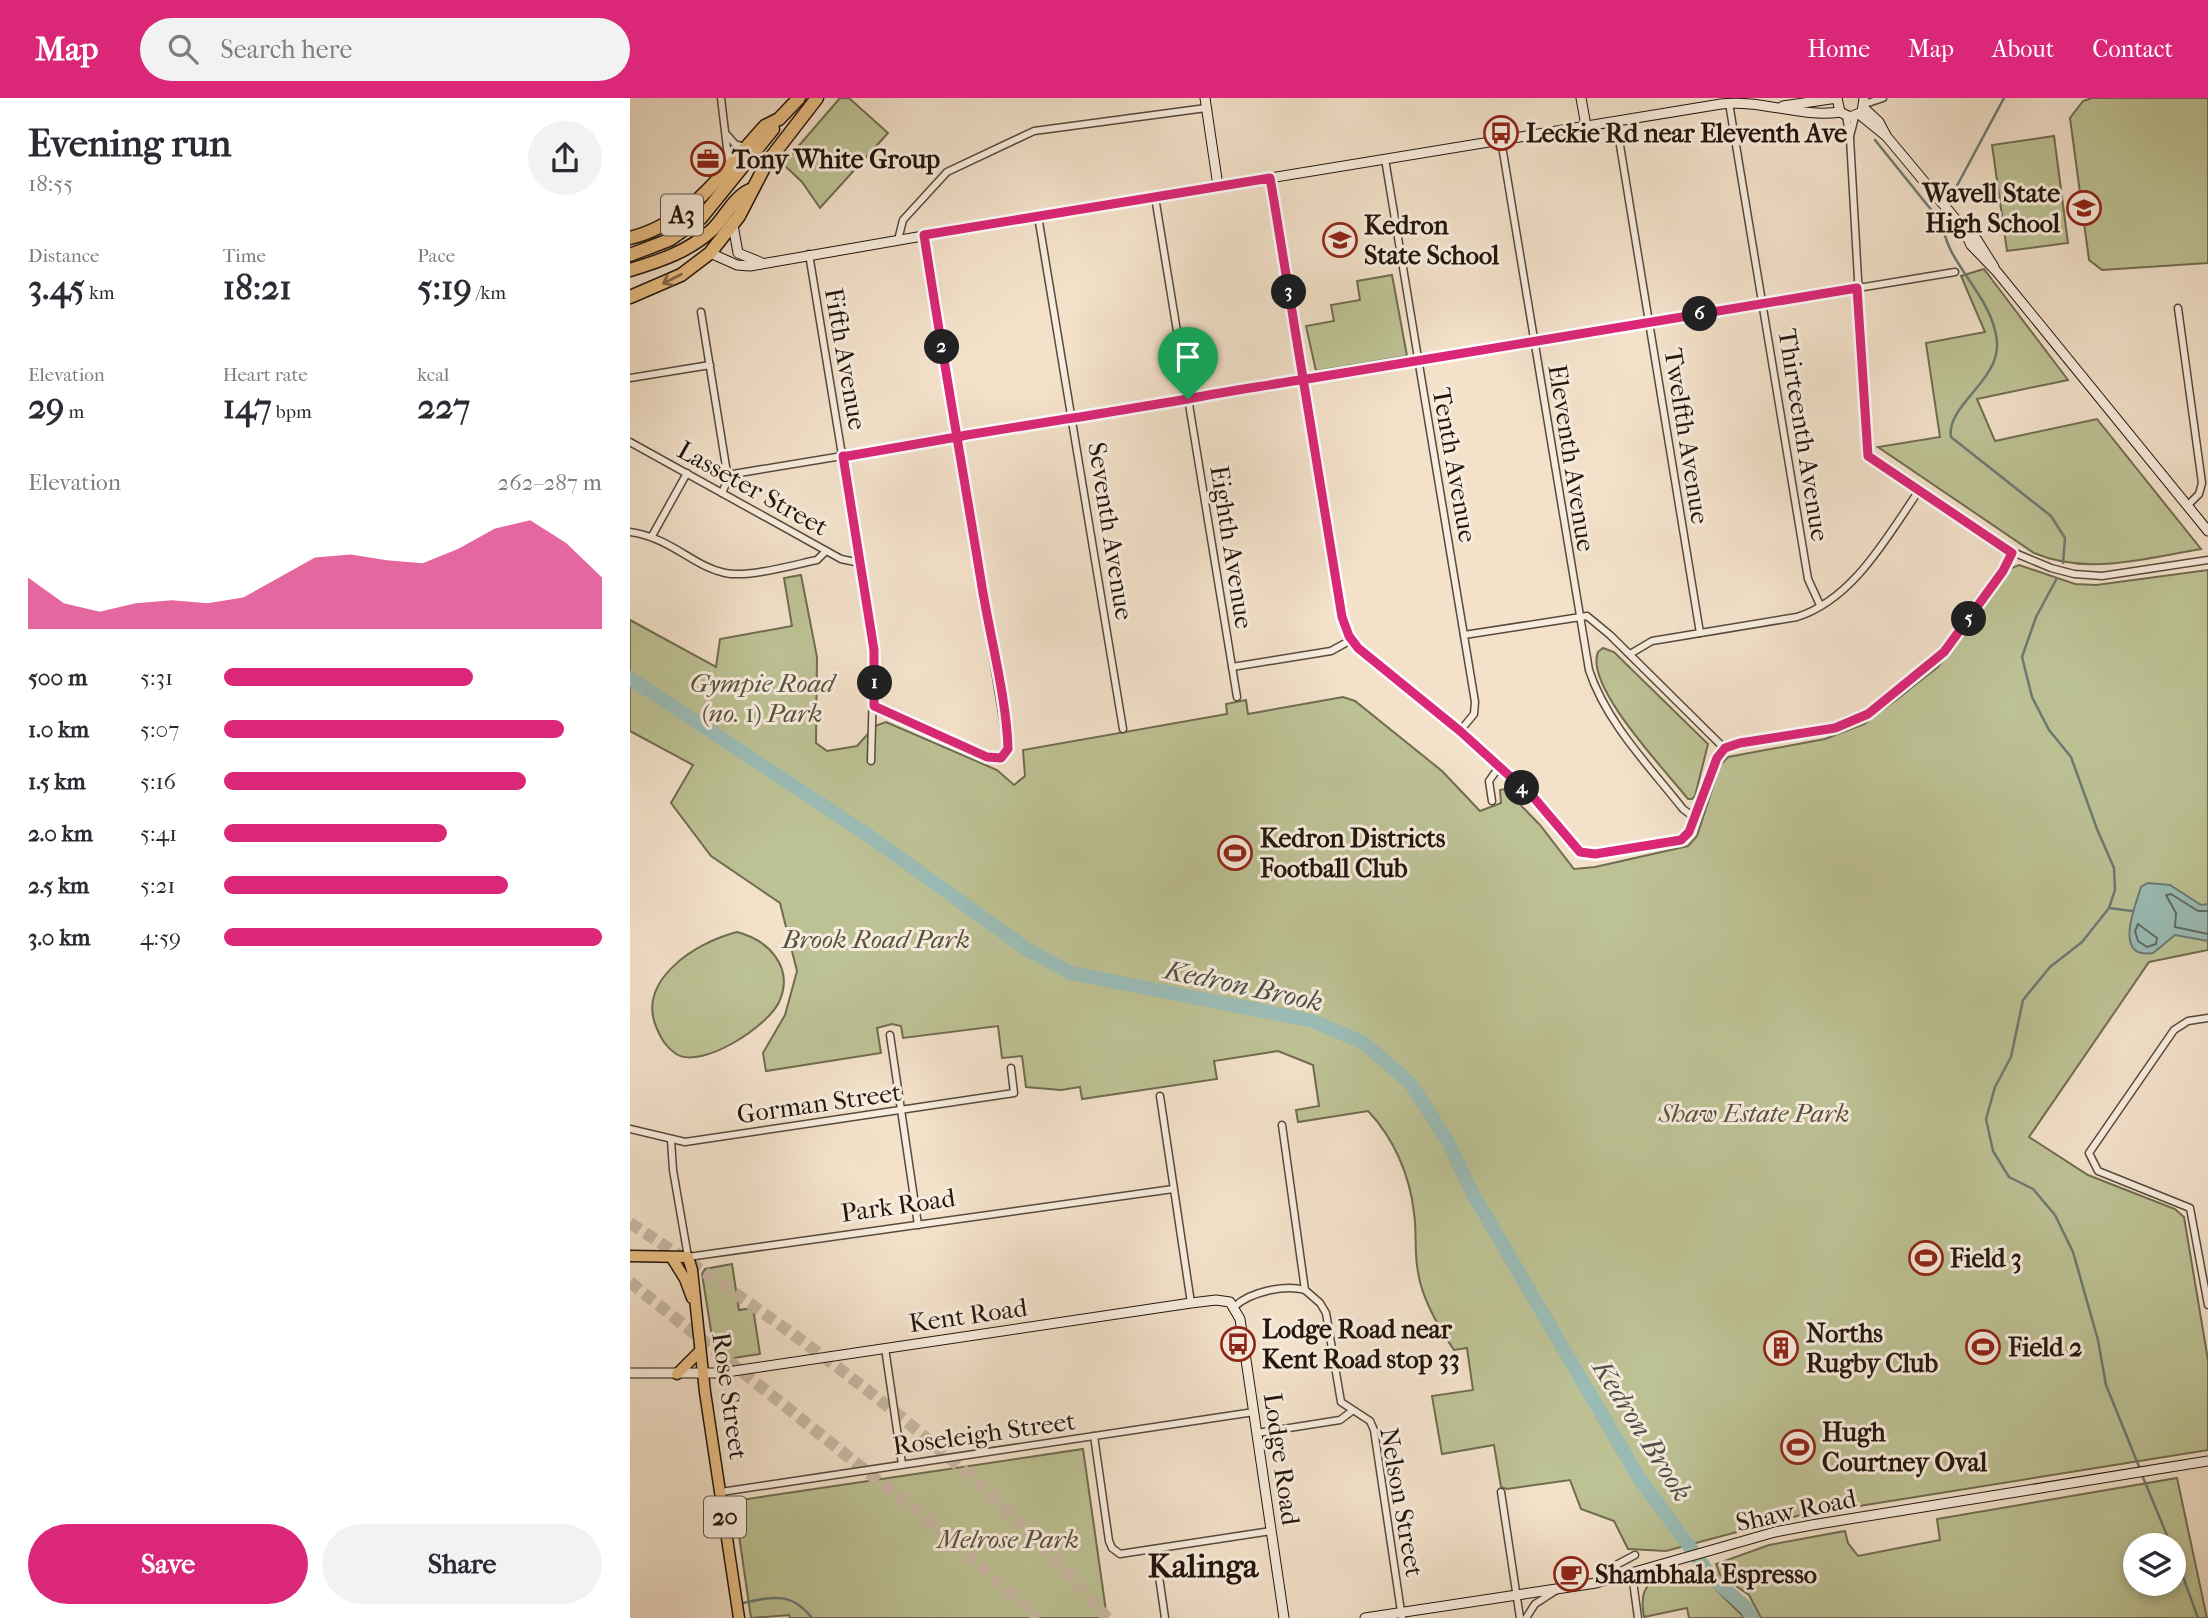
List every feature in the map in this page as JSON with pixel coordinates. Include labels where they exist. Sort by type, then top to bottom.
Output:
[{"type":"highway","name":"A3","points":[[632,235],[660,228],[681,216],[765,126],[779,119],[799,98]]},
{"type":"highway","name":"A3","points":[[630,297],[681,275],[710,253],[733,225],[750,190],[796,122],[817,98]]},
{"type":"highway","points":[[630,255],[669,240],[690,227],[731,183],[779,119]]},
{"type":"highway","points":[[630,270],[676,254],[698,241],[720,221],[739,195],[750,190]]},
{"type":"main road","name":"Park Road","points":[[630,1256],[688,1257]]},
{"type":"main road","name":"Rose Street","points":[[688,1257],[694,1280],[694,1304],[703,1374],[739,1618]]},
{"type":"main road","name":"Rose Street","points":[[672,1258],[685,1279],[694,1304]]},
{"type":"main road","points":[[677,1374],[701,1351]]},
{"type":"street","points":[[722,98],[729,164]]},
{"type":"street","points":[[1581,98],[1586,126]]},
{"type":"street","points":[[710,253],[743,266],[1723,102],[1782,106],[1837,98],[1879,122],[1887,137],[1989,256],[1997,272],[2208,531]]},
{"type":"street","points":[[1782,106],[1798,111],[1856,110],[1883,98]]},
{"type":"street","name":"Thirteenth Avenue","points":[[1723,102],[1763,304],[1808,579],[1820,605]]},
{"type":"street","points":[[898,240],[903,220],[947,172],[1034,131],[1205,103],[1219,186]]},
{"type":"street","points":[[1856,110],[1850,138],[1866,451],[1870,458],[2012,553],[2051,568],[2091,576],[2208,560]]},
{"type":"street","name":"Twelfth Avenue","points":[[1616,121],[1700,634]]},
{"type":"street","points":[[727,135],[735,144],[745,147]]},
{"type":"street","name":"Eleventh Avenue","points":[[1501,140],[1589,670],[1602,702],[1683,809],[1695,818]]},
{"type":"street","name":"Tenth Avenue","points":[[1385,159],[1476,706],[1474,714],[1460,731]]},
{"type":"street","points":[[1270,178],[1342,617],[1351,640],[1499,766],[1549,813],[1577,850],[1595,854],[1681,840],[1687,835],[1717,758],[1725,748],[1740,743],[1835,728],[1868,714],[1944,652],[2003,571],[2012,553]]},
{"type":"street","name":"Eighth Avenue","points":[[1155,197],[1237,697]]},
{"type":"street","name":"Seventh Avenue","points":[[1038,216],[1123,729]]},
{"type":"street","points":[[733,225],[738,253],[761,262]]},
{"type":"street","points":[[874,706],[987,757],[1004,756],[1008,749],[924,235]]},
{"type":"street","name":"Fifth Avenue","points":[[809,254],[875,662],[871,761]]},
{"type":"street","points":[[727,475],[1955,272]]},
{"type":"street","points":[[2178,308],[2202,483],[2201,492],[2187,506]]},
{"type":"street","points":[[701,312],[727,475],[722,493]]},
{"type":"street","points":[[630,378],[709,365]]},
{"type":"street","name":"Lasseter Street","points":[[630,442],[841,559],[860,563]]},
{"type":"street","points":[[652,536],[687,473]]},
{"type":"street","points":[[1630,654],[1647,643],[1797,617],[1820,605],[1864,568],[1920,489]]},
{"type":"street","points":[[630,532],[652,536],[727,574],[817,560],[826,551]]},
{"type":"street","points":[[1464,635],[1579,615],[1598,624],[1725,748]]},
{"type":"street","points":[[1232,667],[1331,651],[1351,640]]},
{"type":"street","points":[[1492,801],[1489,781],[1499,766]]},
{"type":"street","points":[[2208,1018],[2183,1023],[2174,1030],[2092,1146],[2090,1155],[2098,1171],[2190,1208],[2208,1305]]},
{"type":"street","points":[[890,1035],[918,1226]]},
{"type":"street","name":"Gorman Street","points":[[630,1129],[685,1142],[1014,1093],[1011,1068]]},
{"type":"street","points":[[1160,1096],[1191,1303]]},
{"type":"street","name":"Nelson Street","points":[[1282,1125],[1306,1290],[1324,1308],[1339,1395],[1352,1411],[1370,1421],[1374,1430],[1402,1615]]},
{"type":"street","name":"Rose Street","points":[[671,1140],[673,1170],[688,1257]]},
{"type":"street","name":"Park Road","points":[[688,1257],[1173,1189]]},
{"type":"street","name":"Kent Road","points":[[630,1373],[703,1374],[1191,1303],[1224,1300],[1235,1306],[1256,1294],[1306,1290]]},
{"type":"street","name":"Lodge Road","points":[[1235,1306],[1254,1412],[1284,1618]]},
{"type":"street","points":[[885,1348],[902,1464]]},
{"type":"street","points":[[1257,1433],[1340,1420],[1352,1411]]},
{"type":"street","name":"Roseleigh Street","points":[[721,1492],[1254,1412]]},
{"type":"street","points":[[1094,1436],[1112,1548],[1120,1554],[1271,1531]]},
{"type":"street","name":"Shaw Road","points":[[1365,1618],[1402,1615],[1604,1582],[1775,1531],[2208,1461]]},
{"type":"street","points":[[1501,1492],[1520,1618]]},
{"type":"street","points":[[1155,1549],[1166,1618]]},
{"type":"street","points":[[1604,1582],[1601,1573],[1636,1555]]},
{"type":"street","points":[[1632,1574],[1638,1618]]},
{"type":"street","points":[[1526,1618],[1535,1604],[1557,1590]]},
{"type":"green space","points":[[840,98],[849,98],[888,133],[820,208],[802,182],[783,164]]},
{"type":"green space","points":[[2092,98],[2208,98],[2208,263],[2102,270],[2089,260],[2070,118],[2083,101]]},
{"type":"green space","points":[[2054,136],[2068,243],[2007,251],[1992,145]]},
{"type":"green space","points":[[1984,269],[2068,380],[1977,399],[1995,441],[2097,419],[2201,549],[2117,563],[2054,560],[2034,553],[1878,447],[1940,437],[1926,343],[1985,332],[1961,276]]},
{"type":"green space","points":[[1392,275],[1407,356],[1316,371],[1306,326],[1334,321],[1331,305],[1360,300],[1357,281]]},
{"type":"green space","name":"Shaw Estate Park","points":[[2019,565],[2075,584],[2096,585],[2208,570],[2208,950],[2149,962],[2029,1137],[2088,1175],[2175,1209],[2184,1217],[2208,1360],[2208,1450],[1797,1516],[1666,1551],[1628,1549],[1614,1521],[1581,1509],[1570,1480],[1507,1489],[1501,1487],[1494,1445],[1442,1454],[1432,1396],[1473,1390],[1467,1348],[1454,1350],[1427,1303],[1417,1265],[1415,1220],[1409,1185],[1386,1133],[1368,1111],[1298,1122],[1296,1110],[1319,1106],[1313,1065],[1278,1051],[1214,1061],[1217,1079],[1082,1099],[1080,1087],[1061,1090],[1026,1087],[1022,1056],[1002,1058],[998,1026],[903,1038],[901,1026],[892,1024],[877,1028],[881,1053],[766,1071],[763,1053],[785,1015],[797,971],[780,903],[711,856],[671,803],[693,765],[630,731],[630,620],[716,667],[720,639],[792,626],[784,578],[801,575],[817,657],[816,743],[827,751],[857,746],[875,726],[886,722],[997,770],[1014,785],[1025,776],[1023,750],[1227,714],[1226,704],[1246,700],[1248,714],[1343,697],[1355,701],[1442,771],[1480,811],[1501,803],[1500,790],[1505,789],[1540,825],[1574,869],[1595,867],[1688,846],[1697,836],[1720,765],[1728,757],[1825,739],[1864,724],[1938,667],[2009,569]]},
{"type":"green space","points":[[1603,648],[1614,652],[1708,744],[1692,799],[1688,799],[1663,769],[1615,706],[1597,667],[1598,652]]},
{"type":"green space","points":[[737,932],[759,941],[776,957],[784,977],[779,1002],[762,1023],[733,1043],[702,1056],[687,1057],[676,1054],[661,1037],[652,1011],[662,979],[688,954],[705,944]]},
{"type":"green space","points":[[732,1264],[739,1310],[753,1308],[760,1354],[721,1360],[715,1356],[702,1274],[705,1269]]},
{"type":"green space","name":"Melrose Park","points":[[1083,1449],[1107,1618],[790,1618],[789,1615],[751,1618],[734,1501]]},
{"type":"green space","points":[[2177,1478],[2207,1618],[1761,1618],[1749,1595],[1720,1575],[1716,1564],[1769,1545],[1845,1531],[1848,1543],[1858,1556],[1940,1540],[1937,1519]]},
{"type":"green space","points":[[1695,1569],[1745,1618],[1689,1618],[1687,1608],[1644,1617],[1642,1603],[1648,1586],[1662,1578]]},
{"type":"water","points":[[2148,883],[2170,885],[2201,905],[2208,904],[2208,941],[2175,935],[2153,953],[2141,953],[2133,948],[2130,940],[2132,917],[2141,887]]},
{"type":"waterway","points":[[1952,195],[2004,98]]},
{"type":"waterway","points":[[1875,140],[1941,222]]},
{"type":"waterway","points":[[1943,219],[1950,249],[1987,308],[1997,342],[1996,356],[1990,369],[1956,414],[1951,437],[2051,516],[2065,538],[2063,563]]},
{"type":"waterway","points":[[2057,578],[2036,617],[2022,657],[2032,697],[2049,730],[2071,757],[2114,868],[2115,890],[2109,908],[2082,942],[2050,967],[2023,1000],[2011,1057],[1995,1087],[1986,1119],[1993,1151],[2009,1177],[2033,1189],[2055,1215],[2073,1252],[2098,1340],[2106,1385],[2140,1469]]},
{"type":"waterway","name":"Kedron Brook","points":[[630,678],[868,835],[1028,950],[1071,973],[1313,1021],[1364,1043],[1411,1084],[1447,1140],[1473,1194],[1639,1478],[1714,1580],[1746,1607],[1752,1618]]},
{"type":"waterway","points":[[2109,908],[2132,911]]},
{"type":"waterway","points":[[2142,1475],[2166,1533]]},
{"type":"waterway","points":[[2186,1585],[2198,1618]]},
{"type":"waterway","points":[[743,1603],[780,1598],[796,1603],[812,1618]]},
{"type":"tunnel","points":[[630,1223],[758,1309],[884,1403],[1003,1506],[1057,1561],[1107,1618]]},
{"type":"tunnel","points":[[630,1282],[931,1523],[1039,1618]]},
{"type":"place","name":"Leckie Rd near Eleventh Ave","points":[[1501,133]]},
{"type":"place","name":"Tony White Group","points":[[708,159]]},
{"type":"place","name":"Wavell State High School","points":[[2084,208]]},
{"type":"place","name":"Kedron State School","points":[[1340,240]]},
{"type":"place","name":"Kedron Districts Football Club","points":[[1235,853]]},
{"type":"place","name":"Field 3","points":[[1926,1258]]},
{"type":"place","name":"Lodge Road near Kent Road stop 33","points":[[1238,1344]]},
{"type":"place","name":"Field 2","points":[[1983,1347]]},
{"type":"place","name":"Norths Rugby Club","points":[[1781,1348]]},
{"type":"place","name":"Hugh Courtney Oval","points":[[1798,1447]]},
{"type":"place","name":"Shambhala Espresso","points":[[1571,1574]]},
{"type":"district","name":"Kalinga","points":[[1203,1565]]},
{"type":"route","points":[[1188,399],[967,435],[963,436],[957,437],[951,438],[848,456],[843,456],[874,650],[874,706],[987,757],[1001,758],[1008,749],[985,603],[957,437],[924,235],[1270,178],[1273,192],[1290,300],[1303,380],[1313,438],[1342,617],[1346,631],[1358,648],[1460,731],[1535,799],[1549,813],[1571,845],[1580,852],[1595,854],[1681,840],[1689,832],[1717,758],[1725,748],[1740,743],[1835,728],[1868,714],[1936,661],[2003,571],[2012,553],[1868,456],[1865,449],[1857,288],[1310,378],[1303,380],[1188,399]]},
{"type":"park label","name":"Gympie Road (no. 1) Park","points":[[762,698]]},
{"type":"park label","name":"Brook Road Park","points":[[876,939]]}]
